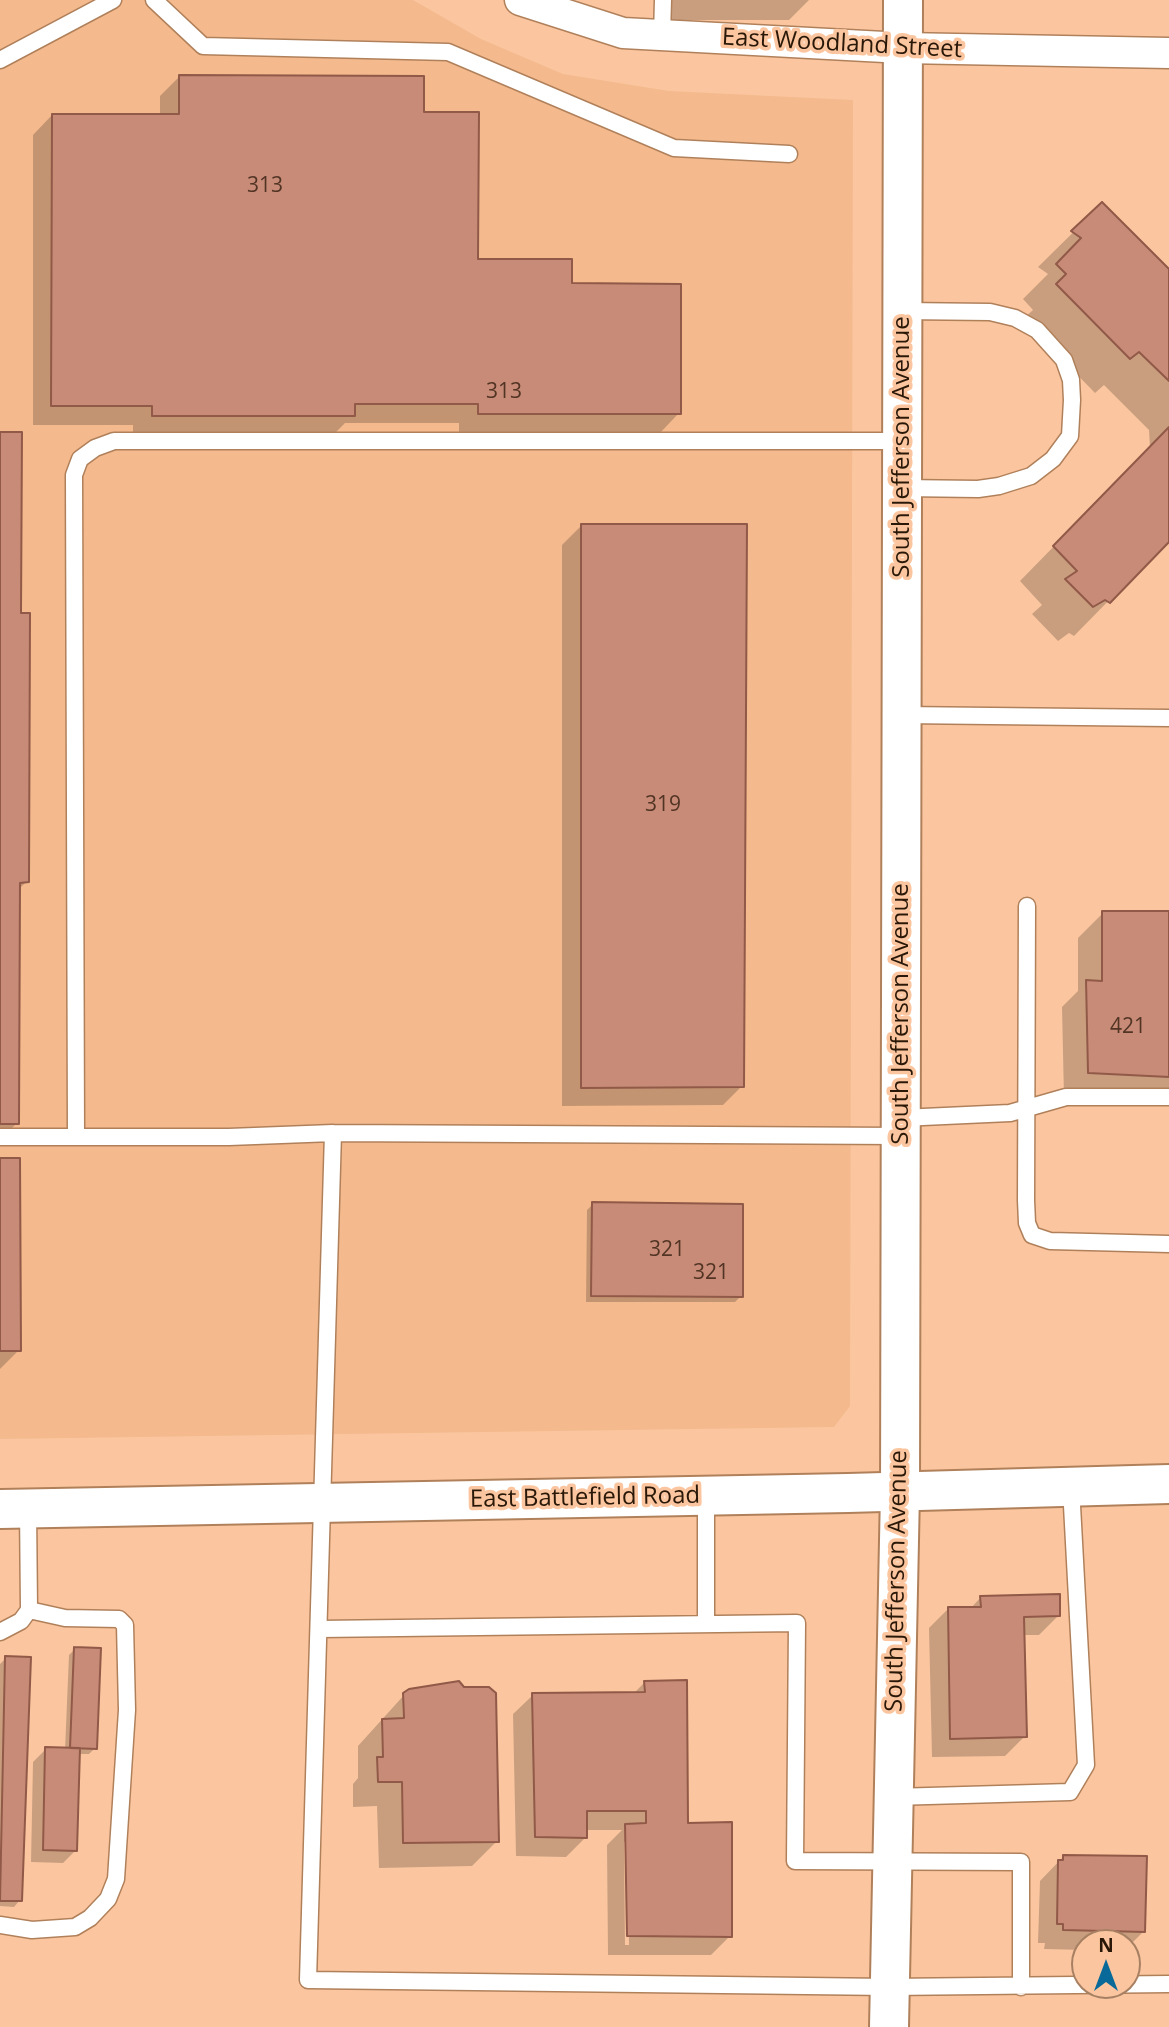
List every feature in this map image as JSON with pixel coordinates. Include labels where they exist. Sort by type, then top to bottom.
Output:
[{"type":"street","name":"East Woodland Street","points":[[520,0],[624,33],[903,48],[1169,53]]},
{"type":"street","name":"South Jefferson Avenue","points":[[889,2027],[900,1492],[904,0]]},
{"type":"street","name":"East Battlefield Road","points":[[14,1508],[900,1492],[1169,1484]]},
{"type":"lane","points":[[0,60],[113,0]]},
{"type":"lane","points":[[154,0],[203,46],[448,52],[674,148],[789,153]]},
{"type":"lane","points":[[662,35],[663,0]]},
{"type":"lane","points":[[902,488],[978,489],[1031,476],[1053,458],[1070,436],[1072,400],[1064,360],[1037,330],[1015,318],[990,312],[903,311]]},
{"type":"lane","points":[[76,1135],[74,475],[80,459],[94,448],[114,441],[902,441]]},
{"type":"lane","points":[[902,715],[1169,718]]},
{"type":"lane","points":[[1027,906],[1026,1200],[1027,1223],[1032,1236],[1050,1241],[1169,1244]]},
{"type":"lane","points":[[0,1137],[76,1135],[229,1138],[333,1133],[901,1127],[985,1116],[1066,1097],[1169,1097]]},
{"type":"lane","points":[[333,1133],[308,1980],[890,1987],[1169,1984]]},
{"type":"lane","points":[[893,1797],[1070,1792],[1086,1765],[1071,1487]]},
{"type":"lane","points":[[706,1496],[706,1624]]},
{"type":"lane","points":[[0,1632],[21,1621],[29,1610],[14,1508]]},
{"type":"lane","points":[[0,1925],[32,1930],[75,1927],[90,1918],[108,1899],[116,1879],[127,1710],[125,1625],[119,1619],[65,1618],[29,1610]]},
{"type":"lane","points":[[320,1629],[797,1623],[795,1861],[1021,1862],[1021,1987]]},
{"type":"shaded area","points":[[0,0],[413,0],[481,39],[563,74],[669,91],[853,100],[850,1406],[834,1427],[0,1439]]},
{"type":"building","points":[[179,75],[424,76],[424,112],[479,112],[478,259],[572,259],[572,283],[681,284],[681,414],[478,414],[478,404],[355,404],[355,416],[152,416],[152,406],[51,406],[52,114],[179,114]]},
{"type":"building","points":[[1102,202],[1169,269],[1169,381],[1139,352],[1130,359],[1056,284],[1066,274],[1056,264],[1081,238],[1071,231]]},
{"type":"building","points":[[1169,427],[1169,542],[1110,603],[1105,600],[1093,607],[1065,579],[1077,571],[1053,546]]},
{"type":"building","points":[[0,432],[22,432],[21,613],[30,613],[29,882],[20,883],[19,1124],[0,1124]]},
{"type":"building","points":[[581,524],[747,524],[744,1087],[581,1088]]},
{"type":"building","points":[[1102,911],[1169,911],[1169,1077],[1088,1073],[1086,980],[1102,981]]},
{"type":"building","points":[[0,1158],[20,1158],[21,1351],[0,1351]]},
{"type":"building","points":[[592,1202],[743,1204],[743,1297],[591,1296]]},
{"type":"building","points":[[1060,1594],[1060,1616],[1024,1617],[1027,1737],[950,1739],[948,1607],[981,1607],[980,1596]]},
{"type":"building","points":[[74,1647],[101,1648],[97,1749],[70,1748]]},
{"type":"building","points":[[5,1656],[31,1657],[22,1901],[0,1901]]},
{"type":"building","points":[[687,1680],[688,1823],[732,1822],[732,1937],[627,1936],[625,1824],[646,1823],[646,1811],[587,1811],[587,1838],[535,1837],[532,1693],[645,1692],[644,1681]]},
{"type":"building","points":[[459,1681],[464,1687],[489,1687],[496,1693],[499,1842],[403,1843],[402,1782],[378,1782],[377,1757],[383,1757],[382,1719],[404,1718],[403,1693],[409,1689]]},
{"type":"building","points":[[45,1747],[80,1748],[77,1851],[43,1850]]},
{"type":"building","points":[[1063,1855],[1147,1856],[1145,1932],[1141,1932],[1141,1929],[1063,1930],[1063,1924],[1057,1924],[1058,1860],[1063,1860]]}]
